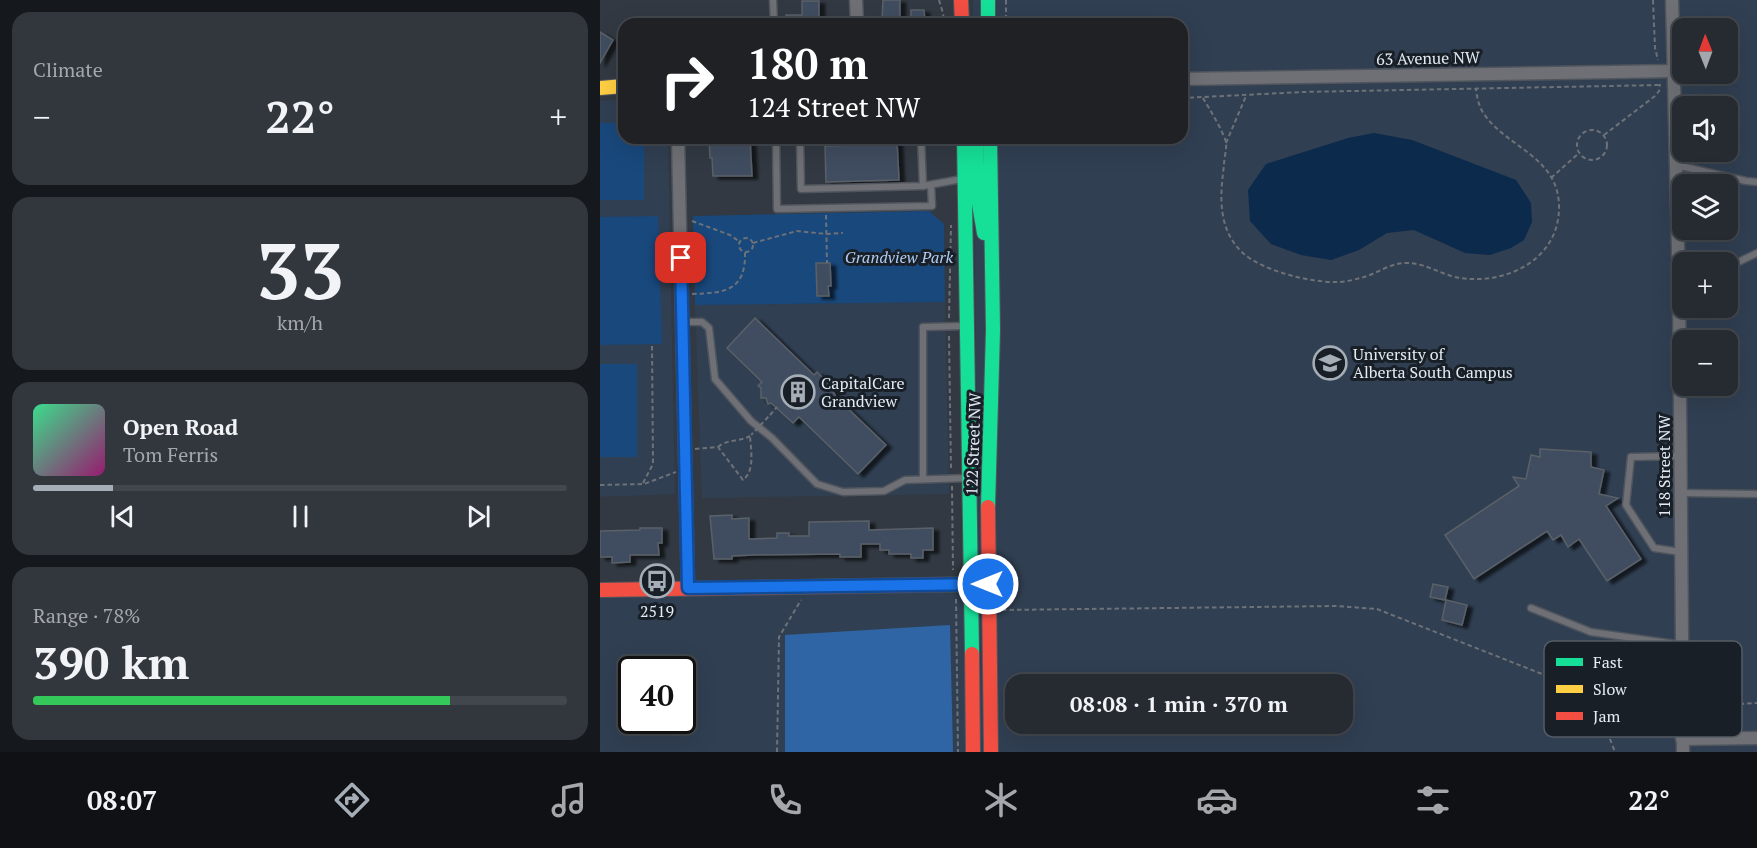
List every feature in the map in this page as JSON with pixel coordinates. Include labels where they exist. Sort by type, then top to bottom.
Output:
[{"type":"main road","points":[[962,0],[962,18]]},
{"type":"main road","points":[[988,0],[988,18]]},
{"type":"main road","points":[[600,88],[618,86]]},
{"type":"main road","name":"122 Street NW","points":[[964,144],[973,752]]},
{"type":"main road","points":[[976,144],[979,204],[993,284]]},
{"type":"main road","name":"122 Street NW","points":[[990,144],[993,344],[988,472],[988,610],[991,752]]},
{"type":"main road","points":[[600,590],[988,584]]},
{"type":"street","points":[[856,0],[857,18]]},
{"type":"street","name":"118 Street NW","points":[[1672,0],[1673,18]]},
{"type":"street","name":"63 Avenue NW","points":[[1188,79],[1672,70]]},
{"type":"street","name":"118 Street NW","points":[[1674,84],[1679,252]]},
{"type":"street","points":[[678,144],[688,588]]},
{"type":"street","name":"118 Street NW","points":[[1681,318],[1682,641]]},
{"type":"street","points":[[1683,741],[1757,738]]},
{"type":"lane","points":[[773,0],[774,18]]},
{"type":"lane","points":[[776,144],[777,209],[932,206],[922,144]]},
{"type":"lane","points":[[800,144],[801,189],[927,186],[965,179]]},
{"type":"lane","points":[[1675,165],[1757,182]]},
{"type":"lane","points":[[1738,262],[1757,253]]},
{"type":"lane","points":[[682,322],[702,322],[709,328],[715,379],[751,421],[772,438],[817,484],[843,492],[884,491],[904,480],[969,478]]},
{"type":"lane","points":[[923,479],[922,327],[967,326]]},
{"type":"lane","points":[[1680,456],[1631,457],[1626,505],[1654,548],[1681,552]]},
{"type":"lane","points":[[1681,494],[1757,494]]},
{"type":"lane","points":[[1531,608],[1591,632],[1654,641]]},
{"type":"path","points":[[939,0],[944,18]]},
{"type":"path","points":[[1006,0],[1006,18]]},
{"type":"path","points":[[1604,135],[1656,96],[1659,91],[1660,71],[1655,48],[1653,0]]},
{"type":"path","points":[[1188,98],[1247,94],[1660,85]]},
{"type":"path","points":[[1247,94],[1226,143],[1221,203],[1223,220],[1231,237],[1245,254],[1258,264],[1277,271],[1318,280],[1350,281],[1369,276],[1396,264],[1407,263],[1454,277],[1489,278],[1515,272],[1534,261],[1543,252],[1554,234],[1559,206],[1551,177],[1536,159],[1487,118],[1481,108],[1476,89]]},
{"type":"path","points":[[1203,98],[1226,143]]},
{"type":"path","points":[[1595,129],[1604,135],[1607,145],[1601,157],[1588,160],[1579,153],[1577,141],[1582,133],[1595,129]]},
{"type":"path","points":[[1551,177],[1579,153]]},
{"type":"path","points":[[826,212],[827,263]]},
{"type":"path","points":[[680,222],[691,221],[730,235],[740,242]]},
{"type":"path","points":[[952,221],[949,231],[949,326],[953,574]]},
{"type":"path","points":[[753,243],[797,231],[843,233]]},
{"type":"path","points":[[740,242],[747,238],[753,243]]},
{"type":"path","points":[[740,242],[740,248],[745,252]]},
{"type":"path","points":[[745,252],[752,250],[753,243]]},
{"type":"path","points":[[682,294],[720,292],[730,289],[740,281],[744,273],[745,252]]},
{"type":"path","points":[[643,483],[654,464],[652,344]]},
{"type":"path","points":[[685,449],[718,447],[724,442],[744,440],[777,407]]},
{"type":"path","points":[[718,447],[742,480],[747,477],[751,464],[750,436]]},
{"type":"path","points":[[600,485],[644,484],[669,473],[679,472]]},
{"type":"path","points":[[777,752],[779,637],[803,596],[804,586]]},
{"type":"path","points":[[956,600],[958,752]]},
{"type":"path","points":[[988,610],[1336,606],[1377,609],[1544,675]]},
{"type":"path","points":[[1742,704],[1757,703]]},
{"type":"path","points":[[1609,737],[1615,752]]},
{"type":"shaded area","name":"University of Alberta South Campus","points":[[973,0],[1757,0],[1757,752],[600,752],[600,589],[978,584],[974,144],[1188,144],[1188,18],[973,18]]},
{"type":"shaded area","points":[[618,100],[618,144],[668,144],[675,494],[600,497],[600,101]]},
{"type":"shaded area","points":[[1374,133],[1412,140],[1516,180],[1531,203],[1532,222],[1524,240],[1511,248],[1490,255],[1465,253],[1414,230],[1387,233],[1359,250],[1331,260],[1301,255],[1271,244],[1250,221],[1248,190],[1266,164],[1348,138]]},
{"type":"shaded area","points":[[945,302],[949,494],[702,498],[695,305]]},
{"type":"shaded area","points":[[950,625],[953,752],[785,752],[785,635]]},
{"type":"green space","points":[[600,123],[618,123],[618,144],[644,144],[644,200],[600,200]]},
{"type":"green space","name":"Grandview Park","points":[[929,211],[944,224],[945,302],[695,305],[693,216]]},
{"type":"green space","points":[[658,216],[662,344],[600,345],[600,217]]},
{"type":"green space","points":[[600,364],[637,364],[637,457],[600,457]]},
{"type":"building","points":[[883,0],[900,0],[900,18],[882,18]]},
{"type":"building","points":[[802,1],[819,1],[819,18],[786,18],[786,15],[802,15]]},
{"type":"building","points":[[911,10],[924,10],[925,18],[911,18]]},
{"type":"building","points":[[600,32],[613,40],[600,63]]},
{"type":"building","points":[[709,144],[750,144],[752,176],[713,176],[712,158],[710,158]]},
{"type":"building","points":[[897,144],[899,180],[826,182],[825,146]]},
{"type":"building","points":[[816,263],[830,263],[829,296],[817,296]]},
{"type":"building","name":"CapitalCare Grandview","points":[[755,318],[814,375],[817,372],[830,385],[836,397],[886,445],[858,474],[799,417],[793,423],[771,403],[768,404],[766,398],[761,398],[761,388],[758,386],[762,382],[727,348]]},
{"type":"building","points":[[1540,449],[1591,452],[1591,467],[1604,470],[1599,494],[1618,498],[1606,506],[1641,559],[1607,581],[1579,539],[1568,547],[1561,535],[1553,540],[1547,531],[1474,579],[1445,535],[1519,486],[1513,477],[1526,479],[1531,455],[1540,457]]},
{"type":"building","points":[[732,515],[732,519],[749,518],[749,539],[777,538],[777,533],[789,533],[789,536],[809,536],[809,522],[869,521],[869,530],[933,528],[933,550],[923,550],[923,558],[911,558],[911,554],[889,554],[889,550],[880,550],[880,544],[861,544],[861,557],[840,557],[840,554],[753,555],[732,556],[732,559],[714,559],[710,516]]},
{"type":"building","points":[[640,528],[662,528],[662,543],[658,543],[659,555],[630,555],[630,562],[612,563],[612,557],[600,557],[600,531],[640,530]]},
{"type":"building","points":[[1433,584],[1448,587],[1445,600],[1430,597]]},
{"type":"building","points":[[1446,600],[1467,605],[1462,625],[1442,620]]},
{"type":"traffic: fast","points":[[988,0],[988,18]]},
{"type":"traffic: fast","points":[[964,144],[972,654]]},
{"type":"traffic: fast","points":[[976,144],[978,198],[984,233]]},
{"type":"traffic: fast","points":[[988,507],[993,330],[990,144]]},
{"type":"traffic: slow","points":[[600,88],[618,86]]},
{"type":"traffic: jam","points":[[961,0],[962,18]]},
{"type":"traffic: jam","points":[[988,507],[991,752]]},
{"type":"traffic: jam","points":[[600,590],[980,584]]},
{"type":"traffic: jam","points":[[972,654],[973,752]]},
{"type":"place","name":"University of Alberta South Campus","points":[[1330,363]]},
{"type":"place","name":"CapitalCare Grandview","points":[[798,392]]},
{"type":"place","name":"2519","points":[[657,581]]},
{"type":"route","points":[[681,258],[688,588],[988,584]]}]
